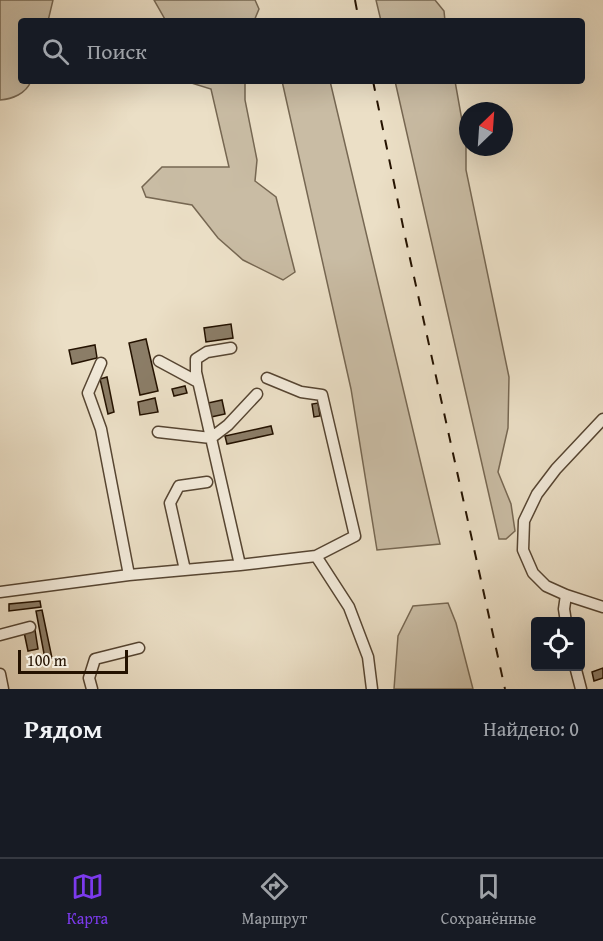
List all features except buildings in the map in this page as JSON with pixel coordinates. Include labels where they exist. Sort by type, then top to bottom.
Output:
[{"type":"street","points":[[231,348],[207,352],[196,359],[196,372],[240,565]]},
{"type":"street","points":[[159,361],[198,382]]},
{"type":"street","points":[[101,363],[88,393],[101,429],[129,575]]},
{"type":"street","points":[[0,592],[129,575],[316,556],[355,536],[322,394],[301,392],[267,378]]},
{"type":"street","points":[[158,432],[211,438],[228,425],[257,394]]},
{"type":"street","points":[[603,419],[556,469],[537,494],[524,521],[523,550],[533,573],[546,586],[603,607]]},
{"type":"street","points":[[185,570],[170,503],[179,486],[207,482]]},
{"type":"street","points":[[316,556],[349,607],[368,657],[372,689]]},
{"type":"street","points":[[565,617],[566,595]]},
{"type":"street","points":[[0,635],[30,627]]},
{"type":"street","points":[[92,689],[90,678],[96,659],[139,648]]},
{"type":"street","points":[[576,671],[581,689]]},
{"type":"street","points":[[0,674],[3,689]]},
{"type":"shaded area","points":[[0,0],[53,0],[49,18],[18,18],[18,84],[30,84],[18,95],[0,100]]},
{"type":"shaded area","points":[[154,0],[255,0],[259,9],[255,18],[164,18]]},
{"type":"shaded area","points":[[376,0],[435,0],[444,11],[445,18],[380,18]]},
{"type":"shaded area","points":[[195,84],[245,84],[245,100],[257,160],[255,181],[276,197],[295,272],[283,280],[243,260],[218,238],[192,205],[146,197],[142,187],[162,167],[229,167],[211,89]]},
{"type":"shaded area","points":[[283,84],[331,84],[440,544],[377,550],[351,389]]},
{"type":"shaded area","points":[[396,84],[456,84],[459,104],[459,156],[466,156],[466,170],[509,377],[508,428],[498,472],[511,504],[515,531],[506,539],[499,539]]},
{"type":"shaded area","points":[[448,603],[456,623],[473,689],[394,689],[398,636],[413,606]]},
{"type":"railway","points":[[355,0],[358,18]]},
{"type":"railway","points":[[374,84],[505,689]]}]
